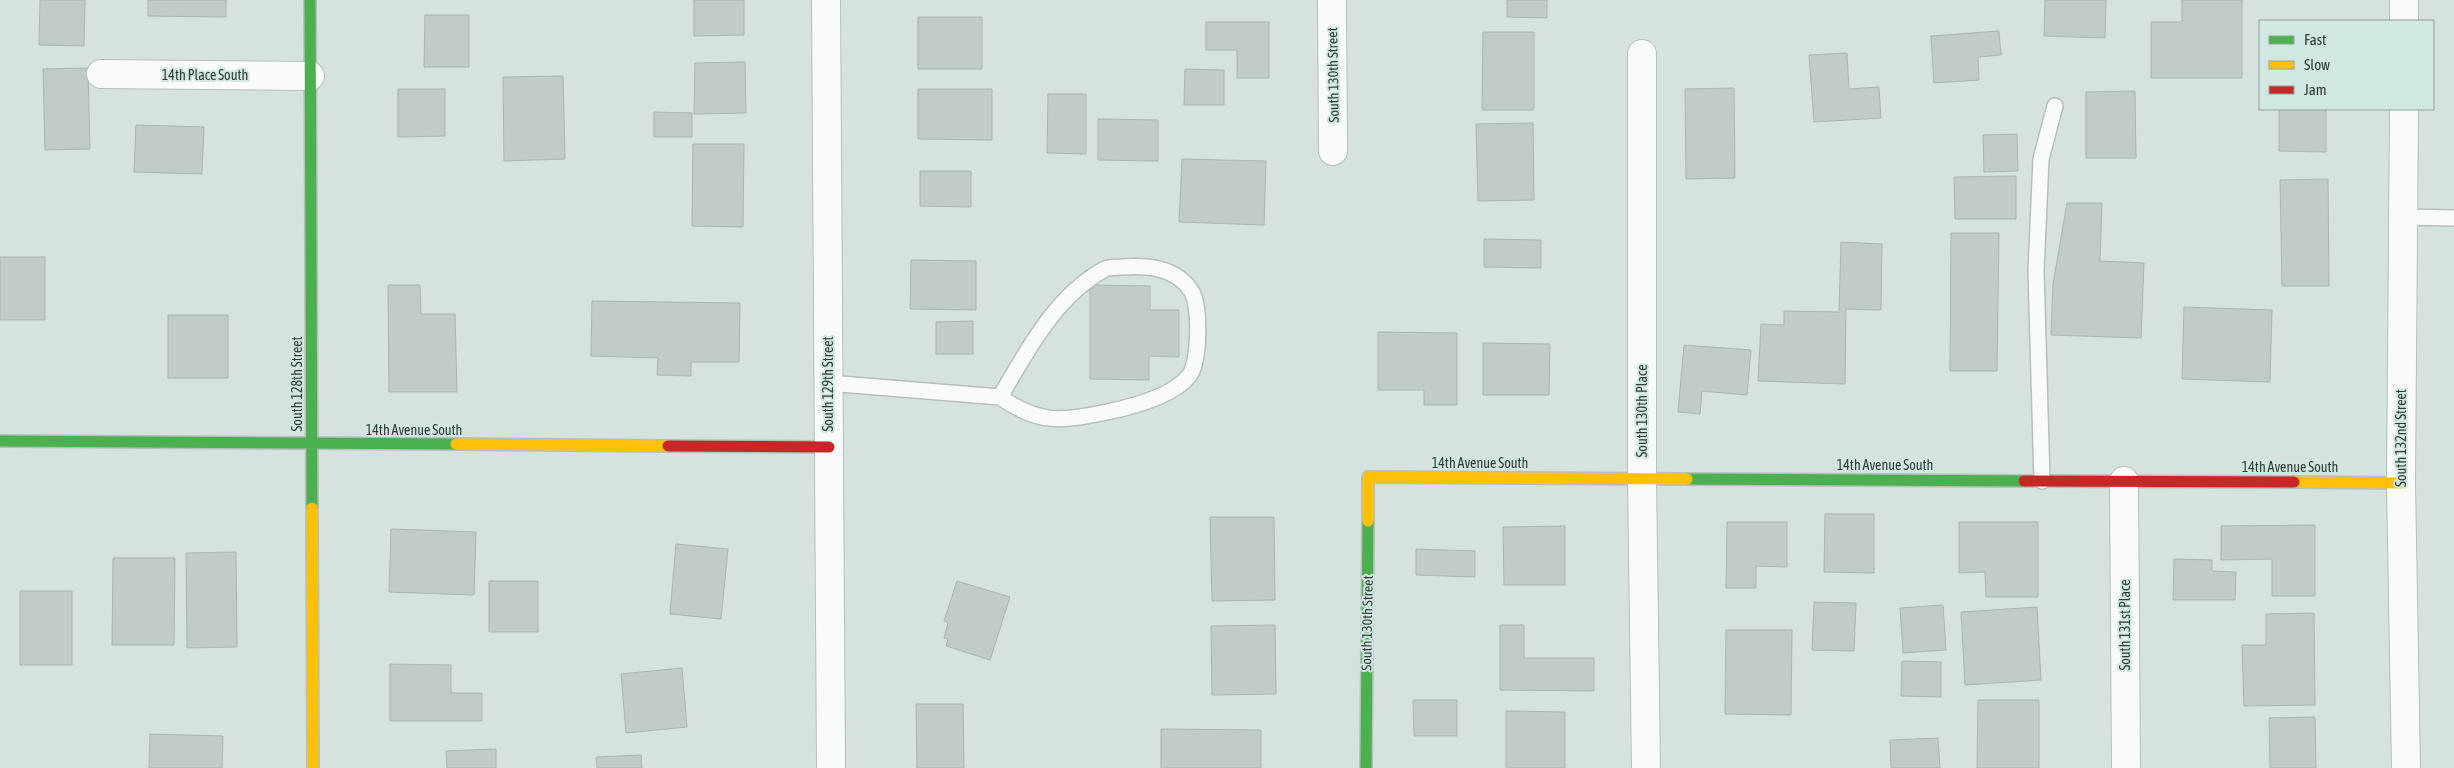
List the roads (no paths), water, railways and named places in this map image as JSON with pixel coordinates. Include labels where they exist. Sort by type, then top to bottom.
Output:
[{"type":"street","name":"South 128th Street","points":[[310,0],[313,768]]},
{"type":"street","name":"South 129th Street","points":[[826,0],[831,768]]},
{"type":"street","name":"South 130th Street","points":[[1332,0],[1334,151]]},
{"type":"street","points":[[2404,0],[2404,20]]},
{"type":"street","name":"South 130th Place","points":[[1642,54],[1642,479],[1646,768]]},
{"type":"street","name":"14th Place South","points":[[101,74],[310,76]]},
{"type":"street","name":"South 132nd Street","points":[[2404,110],[2401,482],[2406,768]]},
{"type":"street","name":"14th Avenue South","points":[[0,441],[312,445],[829,447]]},
{"type":"street","name":"South 130th Street","points":[[1366,768],[1368,477]]},
{"type":"street","name":"14th Avenue South","points":[[1368,477],[2401,482]]},
{"type":"street","name":"South 131st Place","points":[[2124,481],[2126,768]]},
{"type":"lane","points":[[2042,481],[2036,271],[2041,159],[2055,106]]},
{"type":"lane","points":[[2403,217],[2454,218]]},
{"type":"lane","points":[[828,383],[1000,397],[1013,407],[1035,416],[1064,420],[1133,407],[1176,388],[1189,376],[1196,356],[1198,326],[1191,290],[1174,274],[1146,265],[1105,268],[1086,281],[1050,315],[1000,397]]}]
